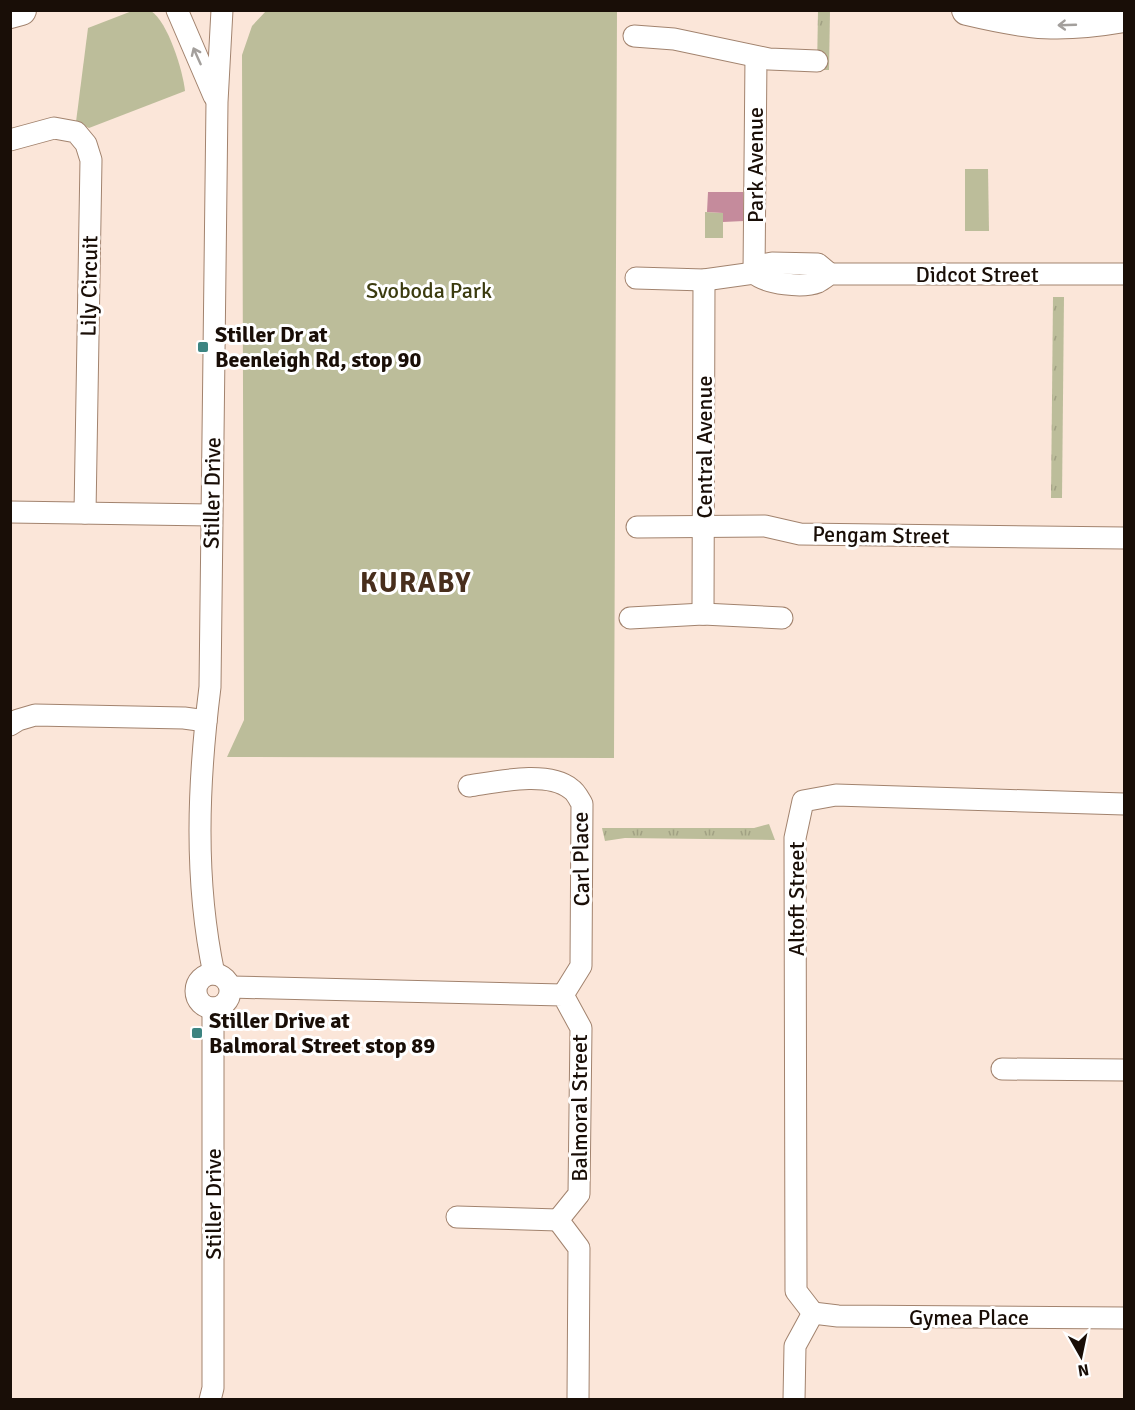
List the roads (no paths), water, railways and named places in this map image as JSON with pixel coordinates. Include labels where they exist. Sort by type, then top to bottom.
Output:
[{"type":"main road","points":[[10,13],[21,10]]},
{"type":"main road","points":[[967,10],[1014,22],[1049,26],[1080,25],[1125,17]]},
{"type":"street","points":[[177,10],[217,102]]},
{"type":"street","name":"Stiller Drive","points":[[222,10],[217,102],[210,687],[202,753],[200,888],[204,927],[222,980]]},
{"type":"street","points":[[218,78],[237,10]]},
{"type":"street","points":[[634,36],[674,39],[756,57],[817,61]]},
{"type":"street","name":"Park Avenue","points":[[754,273],[756,57]]},
{"type":"street","name":"Lily Circuit","points":[[10,140],[54,128],[76,132],[86,144],[91,160],[85,513]]},
{"type":"street","name":"Didcot Street","points":[[636,278],[704,280],[754,273],[761,280],[773,283],[817,282],[830,273],[1125,274]]},
{"type":"street","name":"Central Avenue","points":[[703,614],[704,280]]},
{"type":"street","points":[[10,512],[211,515]]},
{"type":"street","name":"Pengam Street","points":[[637,527],[765,526],[800,534],[1125,537]]},
{"type":"street","points":[[630,618],[703,614],[782,618]]},
{"type":"street","points":[[10,725],[35,715],[184,718],[206,722]]},
{"type":"street","name":"Carl Place","points":[[469,786],[507,780],[554,780],[572,789],[582,804],[581,966],[563,995]]},
{"type":"street","name":"Altoft Street","points":[[813,1313],[796,1291],[795,838],[803,801],[836,795],[1125,804]]},
{"type":"street","points":[[222,980],[227,1002],[213,1008],[200,1002],[196,988],[204,976],[222,980],[563,995]]},
{"type":"street","name":"Balmoral Street","points":[[558,1220],[579,1194],[581,1028],[563,995]]},
{"type":"street","name":"Stiller Drive","points":[[210,1400],[213,1388],[213,1008]]},
{"type":"street","points":[[1002,1069],[1125,1070]]},
{"type":"street","points":[[457,1217],[558,1220],[579,1248],[578,1400]]},
{"type":"street","points":[[794,1400],[795,1346],[813,1313]]},
{"type":"street","name":"Gymea Place","points":[[813,1313],[838,1316],[1125,1318]]},
{"type":"place","name":"Stiller Dr at Beenleigh Rd, stop 90","points":[[203,347]]},
{"type":"place","name":"Stiller Drive at Balmoral Street stop 89","points":[[197,1033]]},
{"type":"district","name":"KURABY","points":[[416,583]]},
{"type":"park label","name":"Svoboda Park","points":[[429,290]]}]
